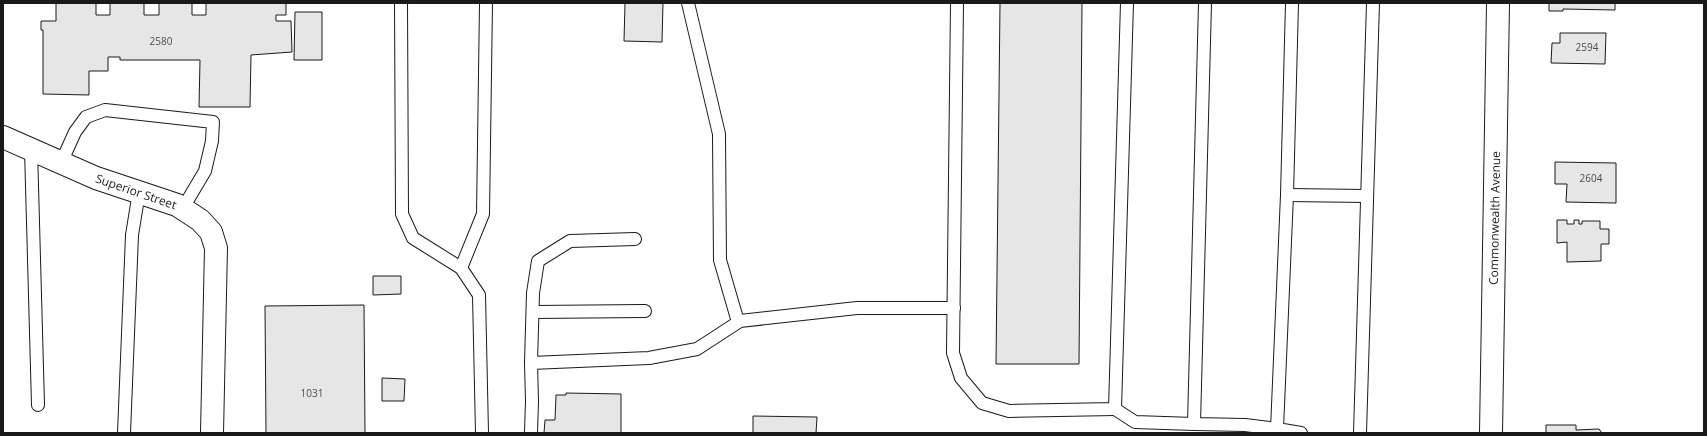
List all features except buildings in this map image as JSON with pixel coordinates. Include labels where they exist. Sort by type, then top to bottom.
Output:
[{"type":"street","name":"Commonwealth Avenue","points":[[1491,433],[1498,3]]},
{"type":"street","name":"Superior Street","points":[[3,137],[96,178],[177,205],[200,220],[211,232],[216,248],[212,433]]},
{"type":"lane","points":[[401,3],[402,214],[413,238],[461,268],[479,295],[482,433]]},
{"type":"lane","points":[[461,268],[483,214],[486,3]]},
{"type":"lane","points":[[688,3],[719,134],[720,260],[738,322]]},
{"type":"lane","points":[[957,3],[953,353],[961,378],[982,403],[1009,411],[1115,409],[1135,422],[1245,425],[1301,433]]},
{"type":"lane","points":[[1115,409],[1127,3]]},
{"type":"lane","points":[[1194,424],[1205,3]]},
{"type":"lane","points":[[1277,429],[1287,195],[1292,3]]},
{"type":"lane","points":[[1360,433],[1373,3]]},
{"type":"lane","points":[[61,163],[75,132],[86,117],[105,110],[213,122],[212,142],[205,171],[183,208]]},
{"type":"lane","points":[[31,149],[38,405]]},
{"type":"lane","points":[[124,433],[132,235],[139,192]]},
{"type":"lane","points":[[1287,195],[1366,196]]},
{"type":"lane","points":[[530,433],[532,401],[531,363],[533,292],[538,261],[570,241],[635,239]]},
{"type":"lane","points":[[531,363],[649,358],[697,349],[738,322],[857,308],[954,308]]},
{"type":"lane","points":[[533,312],[645,311]]}]
